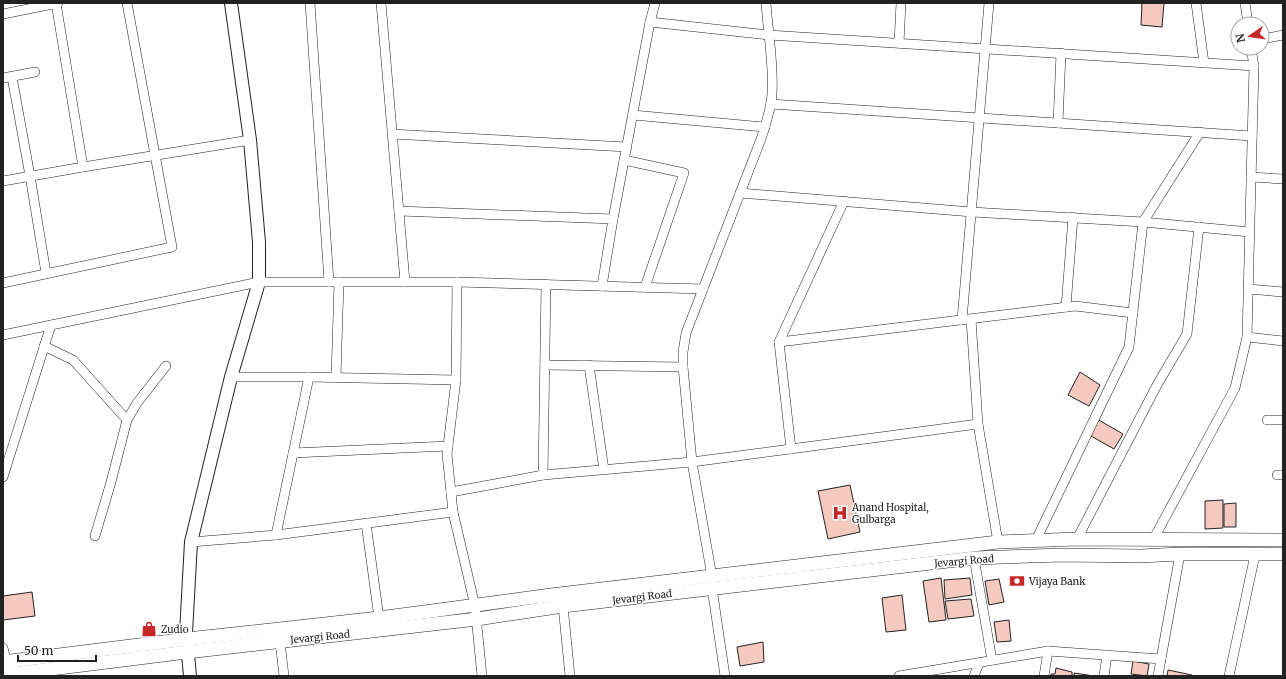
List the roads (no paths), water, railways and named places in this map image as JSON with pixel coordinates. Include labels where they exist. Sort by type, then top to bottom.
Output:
[{"type":"main road","points":[[187,646],[379,618],[475,606],[712,582],[998,542],[1076,539],[1283,540]]},
{"type":"main road","name":"Jevargi Road","points":[[6,669],[187,646],[280,642],[477,619],[712,582],[974,558],[1062,555],[1142,556],[1180,554],[1283,554]]},
{"type":"street","points":[[3,14],[24,6],[57,3],[82,167]]},
{"type":"street","points":[[3,283],[172,247],[127,3]]},
{"type":"street","points":[[190,676],[187,646],[191,542],[231,377],[259,282],[259,242],[250,140],[231,3]]},
{"type":"street","points":[[310,3],[329,282]]},
{"type":"street","points":[[380,3],[405,282]]},
{"type":"street","points":[[602,286],[624,160],[650,22],[655,3]]},
{"type":"street","points":[[725,676],[712,582],[692,462],[683,367],[683,352],[686,333],[765,127],[771,104],[772,74],[766,3]]},
{"type":"street","points":[[899,43],[901,3]]},
{"type":"street","points":[[988,3],[978,117],[966,319],[978,424],[998,542]]},
{"type":"street","points":[[1196,3],[1204,63]]},
{"type":"street","points":[[1245,3],[1247,16]]},
{"type":"street","points":[[650,22],[769,35],[1254,66]]},
{"type":"street","points":[[1270,37],[1283,35]]},
{"type":"street","points":[[1058,123],[1061,53]]},
{"type":"street","points":[[1153,540],[1235,388],[1247,337],[1254,66],[1252,56]]},
{"type":"street","points":[[35,72],[8,77],[30,176],[46,273]]},
{"type":"street","points":[[771,104],[1252,136]]},
{"type":"street","points":[[633,115],[765,127]]},
{"type":"street","points":[[1036,540],[1129,348],[1143,222],[1200,132]]},
{"type":"street","points":[[392,134],[627,147]]},
{"type":"street","points":[[3,181],[250,140]]},
{"type":"street","points":[[624,160],[684,173],[645,287]]},
{"type":"street","points":[[1251,177],[1283,179]]},
{"type":"street","points":[[740,193],[972,212],[1143,222],[1250,232]]},
{"type":"street","points":[[791,449],[779,342],[844,201]]},
{"type":"street","points":[[399,210],[613,219]]},
{"type":"street","points":[[1066,307],[1073,217]]},
{"type":"street","points":[[1076,539],[1157,385],[1187,334],[1199,227]]},
{"type":"street","points":[[3,335],[259,282],[457,282],[703,289]]},
{"type":"street","points":[[336,377],[339,282]]},
{"type":"street","points":[[457,282],[456,380],[447,454],[453,512],[475,606],[482,676]]},
{"type":"street","points":[[543,475],[546,284]]},
{"type":"street","points":[[1248,289],[1283,292]]},
{"type":"street","points":[[779,342],[1075,306],[1133,313]]},
{"type":"street","points":[[3,477],[51,325]]},
{"type":"street","points":[[1247,337],[1283,341]]},
{"type":"street","points":[[44,346],[73,360],[127,420]]},
{"type":"street","points":[[544,365],[683,367]]},
{"type":"street","points":[[589,365],[604,470]]},
{"type":"street","points":[[95,536],[127,420],[137,403],[166,366]]},
{"type":"street","points":[[231,377],[336,377],[456,380]]},
{"type":"street","points":[[276,535],[309,377]]},
{"type":"street","points":[[1267,420],[1283,420]]},
{"type":"street","points":[[451,492],[543,475],[692,462],[978,424]]},
{"type":"street","points":[[293,453],[448,446]]},
{"type":"street","points":[[191,542],[276,535],[453,512]]},
{"type":"street","points":[[366,523],[379,618]]},
{"type":"street","points":[[1158,676],[1180,554]]},
{"type":"street","points":[[1229,676],[1255,555]]},
{"type":"street","points":[[974,558],[992,660]]},
{"type":"street","points":[[562,606],[570,676]]},
{"type":"street","points":[[280,642],[284,676]]},
{"type":"street","points":[[3,648],[6,669]]},
{"type":"street","points":[[899,676],[1048,651],[1161,659]]},
{"type":"street","points":[[1044,676],[1048,651]]},
{"type":"street","points":[[1104,676],[1107,655]]},
{"type":"street","points":[[974,676],[979,663]]},
{"type":"place","name":"Anand Hospital, Gulbarga","points":[[840,513]]},
{"type":"place","name":"Vijaya Bank","points":[[1017,581]]},
{"type":"place","name":"Zudio","points":[[149,629]]}]
